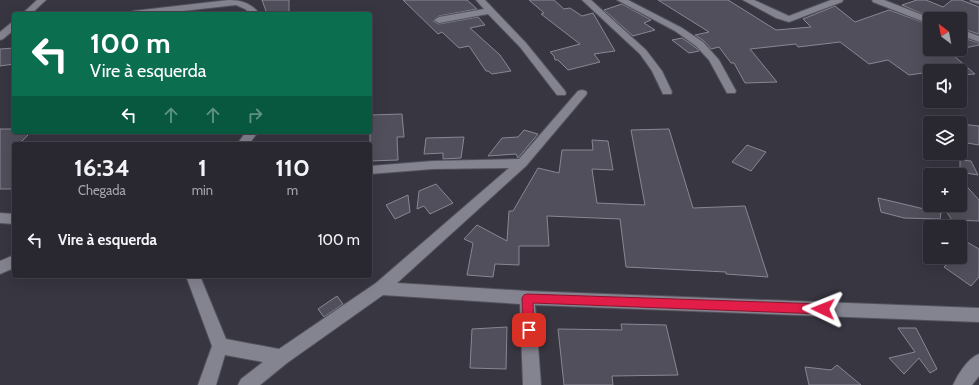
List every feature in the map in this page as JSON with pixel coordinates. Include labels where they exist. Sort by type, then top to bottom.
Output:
[{"type":"street","points":[[28,12],[42,0]]},
{"type":"street","points":[[480,0],[523,45],[561,93]]},
{"type":"street","points":[[586,0],[643,52],[657,71],[667,92]]},
{"type":"street","points":[[621,0],[685,34],[701,45],[711,56],[731,91]]},
{"type":"street","points":[[747,0],[779,16],[789,19],[839,0]]},
{"type":"street","points":[[876,0],[923,17]]},
{"type":"street","points":[[149,12],[235,1],[248,7],[254,12]]},
{"type":"street","points":[[439,20],[490,11]]},
{"type":"street","points":[[0,37],[12,28]]},
{"type":"street","points":[[967,35],[979,39]]},
{"type":"street","points":[[247,385],[281,357],[381,288],[522,163],[582,93]]},
{"type":"street","points":[[372,170],[433,165],[522,163]]},
{"type":"street","points":[[0,218],[12,219]]},
{"type":"street","points":[[0,268],[12,262]]},
{"type":"street","points":[[194,278],[220,346],[207,385]]},
{"type":"street","points":[[381,288],[527,298],[979,315]]},
{"type":"street","points":[[527,298],[532,385]]},
{"type":"street","points":[[220,346],[281,357]]},
{"type":"lane","points":[[972,0],[979,3]]},
{"type":"building","points":[[262,0],[289,0],[289,12],[266,12]]},
{"type":"building","points":[[403,0],[467,0],[477,9],[439,16],[433,21],[439,24],[478,17],[485,25],[470,28],[500,55],[511,71],[492,74],[486,71],[469,46],[459,48],[442,32],[438,34]]},
{"type":"building","points":[[529,0],[554,0],[564,9],[570,8],[582,16],[593,13],[615,51],[594,54],[600,62],[568,70],[558,60],[555,60],[554,56],[550,52],[580,44],[541,14],[544,13]]},
{"type":"building","points":[[658,0],[728,0],[776,30],[811,27],[803,19],[835,6],[855,22],[889,10],[923,22],[923,56],[954,56],[963,64],[923,64],[923,73],[909,75],[888,60],[869,64],[840,42],[798,47],[796,44],[750,49],[777,82],[745,83],[734,63],[731,63],[719,47],[711,49],[704,41],[695,35],[709,32]]},
{"type":"building","points":[[917,0],[926,0],[943,7],[952,0],[961,0],[979,7],[979,34],[967,30],[967,12],[923,12],[923,14],[902,5]]},
{"type":"building","points":[[622,4],[651,20],[644,23],[655,30],[633,36],[604,10]]},
{"type":"building","points":[[682,38],[699,51],[689,53],[672,40]]},
{"type":"building","points":[[967,39],[979,43],[979,45],[967,48]]},
{"type":"building","points":[[12,48],[12,64],[0,66],[0,49]]},
{"type":"building","points":[[967,67],[975,74],[967,75]]},
{"type":"building","points":[[402,114],[404,137],[397,137],[398,160],[372,161],[372,142],[370,142],[370,134],[372,134],[372,115]]},
{"type":"building","points":[[967,125],[979,126],[979,145],[967,143]]},
{"type":"building","points":[[0,129],[12,129],[12,134],[29,134],[21,142],[12,142],[12,189],[0,189]]},
{"type":"building","points":[[669,129],[693,208],[745,206],[768,277],[726,274],[726,272],[626,267],[620,219],[547,216],[549,246],[519,246],[519,265],[495,264],[493,277],[467,275],[473,243],[464,239],[477,225],[507,241],[509,211],[513,211],[538,168],[559,173],[562,150],[593,150],[592,140],[608,141],[613,170],[592,169],[597,203],[645,205],[631,130]]},
{"type":"building","points":[[524,130],[538,134],[518,158],[516,154],[488,156],[502,138],[518,137]]},
{"type":"building","points":[[464,137],[461,158],[443,159],[443,153],[424,154],[426,138]]},
{"type":"building","points":[[747,145],[766,152],[751,171],[732,162]]},
{"type":"building","points":[[960,160],[971,161],[978,175],[967,173],[967,168],[960,168]]},
{"type":"building","points":[[436,184],[453,203],[430,214],[424,206],[417,209],[419,191]]},
{"type":"building","points":[[967,187],[979,200],[979,221],[952,220],[947,212],[967,212]]},
{"type":"building","points":[[408,195],[410,212],[395,219],[386,205]]},
{"type":"building","points":[[878,198],[923,209],[923,212],[941,213],[940,219],[904,218],[881,212]]},
{"type":"building","points":[[967,242],[979,249],[979,277],[971,286],[944,267],[947,264],[967,264]]},
{"type":"building","points":[[337,296],[343,304],[324,317],[318,309]]},
{"type":"building","points":[[621,324],[666,325],[678,375],[612,376],[613,385],[564,385],[558,329],[622,330]]},
{"type":"building","points":[[507,327],[506,369],[470,368],[472,329]]},
{"type":"building","points":[[898,328],[916,328],[937,369],[930,373],[919,358],[904,374],[889,358],[915,352]]},
{"type":"building","points":[[837,365],[861,385],[809,385],[805,367],[831,370]]},
{"type":"route","points":[[529,330],[527,298],[823,309]]}]
